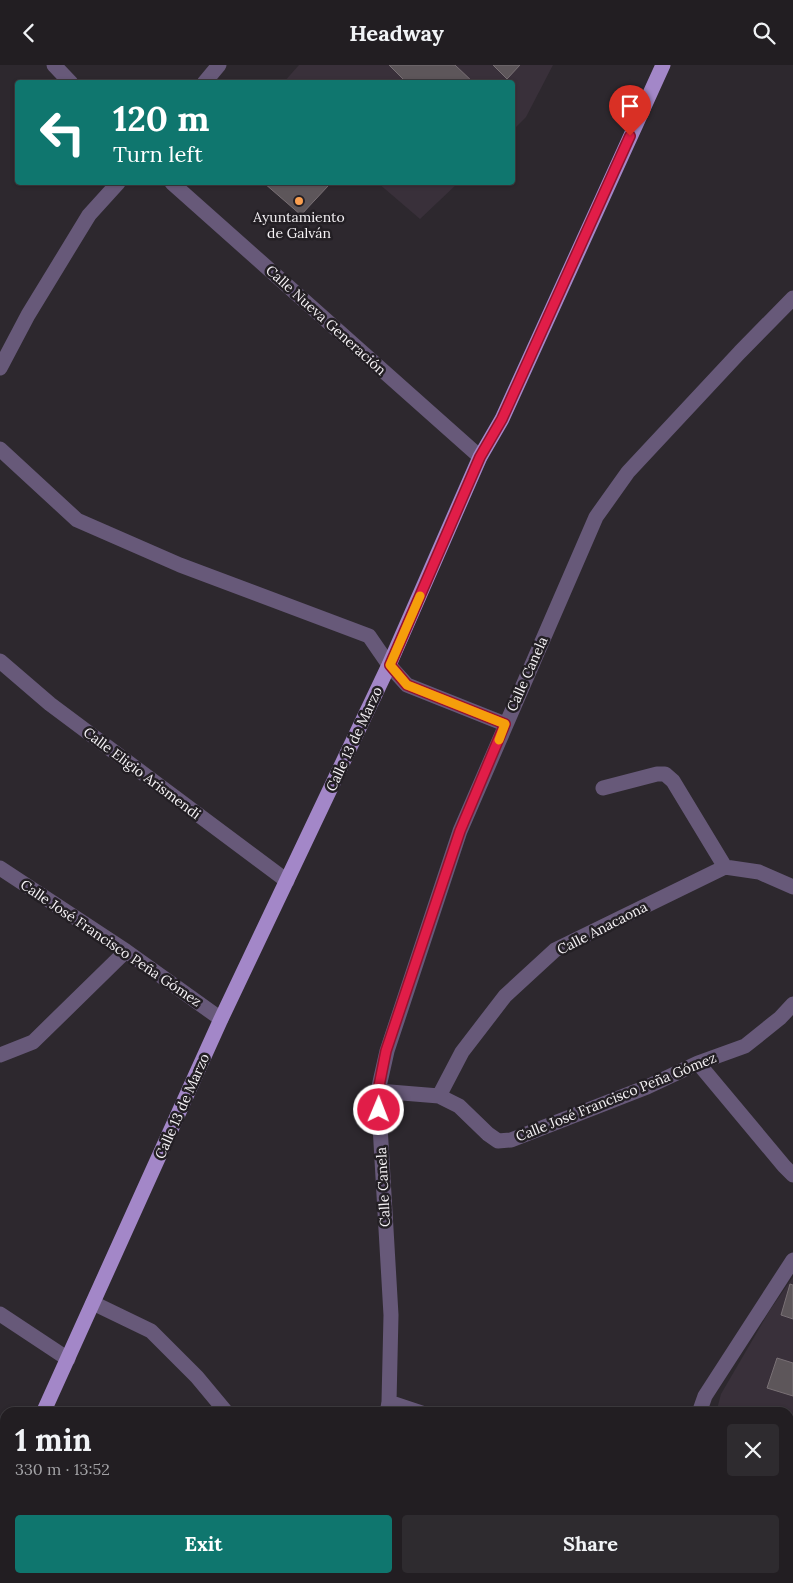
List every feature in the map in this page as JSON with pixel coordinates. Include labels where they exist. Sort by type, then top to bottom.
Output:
[{"type":"main road","name":"Calle 13 de Marzo","points":[[46,1407],[221,1019],[390,665],[480,457],[502,419],[662,65]]},
{"type":"street","points":[[54,65],[68,80]]},
{"type":"street","points":[[206,80],[219,65]]},
{"type":"street","points":[[0,368],[28,315],[89,215],[116,185]]},
{"type":"street","name":"Calle Nueva Generación","points":[[174,185],[480,457]]},
{"type":"street","name":"Calle Canela","points":[[388,1407],[390,1315],[378,1091],[386,1051],[460,831],[596,517],[628,471],[793,298]]},
{"type":"street","points":[[0,449],[77,520],[180,565],[369,636],[407,685],[505,724]]},
{"type":"street","name":"Calle Eligio Arismendi","points":[[0,661],[50,704],[287,881]]},
{"type":"street","points":[[602,788],[657,774],[665,774],[673,781],[726,867],[759,872],[793,887]]},
{"type":"street","name":"Calle Anacaona","points":[[439,1096],[462,1052],[505,996],[555,950],[726,867]]},
{"type":"street","name":"Calle José Francisco Peña Gómez","points":[[0,868],[126,951],[221,1019]]},
{"type":"street","points":[[0,1055],[32,1042],[126,951]]},
{"type":"street","name":"Calle José Francisco Peña Gómez","points":[[378,1091],[439,1096],[459,1106],[498,1141],[511,1140],[647,1087],[698,1063],[745,1046],[780,1018],[793,1004]]},
{"type":"street","points":[[698,1063],[793,1175]]},
{"type":"street","points":[[701,1407],[705,1396],[793,1260]]},
{"type":"street","points":[[93,1303],[151,1331],[197,1377],[222,1407]]},
{"type":"street","points":[[0,1314],[68,1359]]},
{"type":"shaded area","points":[[299,65],[553,65],[526,117],[515,128],[515,80],[286,80]]},
{"type":"shaded area","points":[[380,185],[456,185],[420,219]]},
{"type":"shaded area","points":[[793,1277],[793,1407],[718,1407],[721,1394],[770,1310]]},
{"type":"building","points":[[389,65],[455,65],[471,80],[404,80]]},
{"type":"building","points":[[493,65],[520,65],[507,79]]},
{"type":"building","name":"Ayuntamiento de Galván","points":[[266,185],[328,186],[301,215]]},
{"type":"building","points":[[790,1284],[793,1285],[793,1319],[781,1315]]},
{"type":"building","points":[[777,1358],[793,1363],[793,1396],[767,1388]]},
{"type":"slow traffic","points":[[420,596],[390,665],[407,685],[505,724],[499,740]]},
{"type":"place","name":"Ayuntamiento de Galván","points":[[299,201]]},
{"type":"route","points":[[379,1110],[378,1091],[386,1051],[460,831],[505,724],[407,685],[390,665],[480,457],[502,419],[630,136]]}]
